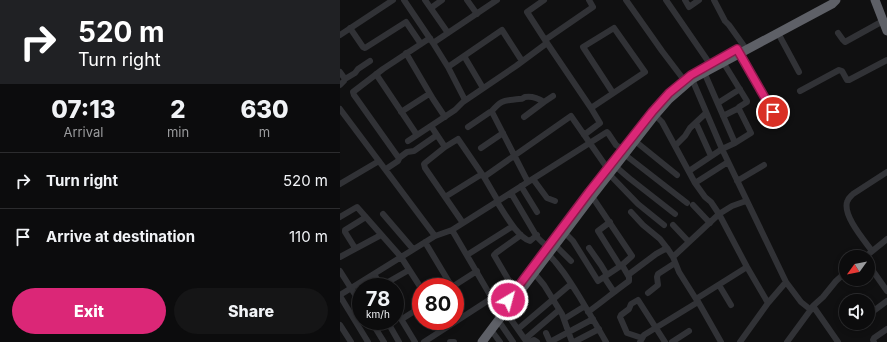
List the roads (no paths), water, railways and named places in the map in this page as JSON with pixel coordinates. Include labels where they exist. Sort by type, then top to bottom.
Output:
[{"type":"highway","points":[[483,340],[491,330],[517,288],[549,249],[669,93],[688,80],[723,62],[740,50],[831,0]]},
{"type":"highway","points":[[688,80],[691,75],[710,64],[778,33],[832,4],[836,0]]},
{"type":"highway","points":[[875,0],[887,31]]},
{"type":"highway","points":[[623,151],[635,141],[653,113]]},
{"type":"highway","points":[[483,340],[501,314],[534,273],[549,249]]},
{"type":"street","points":[[340,35],[393,0]]},
{"type":"street","points":[[404,0],[432,40],[466,100]]},
{"type":"street","points":[[425,0],[448,33]]},
{"type":"street","points":[[431,8],[442,0]]},
{"type":"street","points":[[467,0],[476,14]]},
{"type":"street","points":[[399,158],[353,93],[376,74],[421,44],[448,33],[497,0]]},
{"type":"street","points":[[544,0],[527,12],[600,123],[584,135]]},
{"type":"street","points":[[408,141],[455,110],[463,102],[522,61],[546,41],[593,7],[589,0]]},
{"type":"street","points":[[626,0],[662,51],[688,80],[706,113],[746,201],[786,282],[801,302],[812,308],[838,342]]},
{"type":"street","points":[[666,0],[710,64]]},
{"type":"street","points":[[684,0],[689,7],[699,0]]},
{"type":"street","points":[[714,0],[725,21],[729,25],[740,50],[773,112]]},
{"type":"street","points":[[350,28],[365,48],[406,22],[421,44]]},
{"type":"street","points":[[838,33],[845,42],[883,22]]},
{"type":"street","points":[[591,108],[645,72],[614,28],[583,47],[613,93]]},
{"type":"street","points":[[448,68],[502,30],[522,61]]},
{"type":"street","points":[[778,33],[799,72]]},
{"type":"street","points":[[406,54],[429,94],[445,117]]},
{"type":"street","points":[[464,56],[483,88]]},
{"type":"street","points":[[800,91],[839,70],[842,71],[847,80],[849,80],[887,60]]},
{"type":"street","points":[[340,85],[345,79],[355,73],[358,68],[370,61]]},
{"type":"street","points":[[723,62],[747,102],[723,116]]},
{"type":"street","points":[[340,72],[345,79]]},
{"type":"street","points":[[704,72],[735,142]]},
{"type":"street","points":[[376,74],[417,135]]},
{"type":"street","points":[[718,103],[740,89]]},
{"type":"street","points":[[401,112],[429,94]]},
{"type":"street","points":[[524,117],[553,96]]},
{"type":"street","points":[[468,127],[491,112],[502,102],[508,100],[529,97],[536,98],[544,102]]},
{"type":"street","points":[[689,171],[722,149],[751,133],[739,108]]},
{"type":"street","points":[[340,109],[435,236]]},
{"type":"street","points":[[491,112],[514,155],[531,180],[547,198],[555,201]]},
{"type":"street","points":[[653,113],[662,122],[695,183],[719,214],[768,303]]},
{"type":"street","points":[[675,146],[685,136],[690,128],[706,113]]},
{"type":"street","points":[[445,197],[483,175],[571,116],[610,170],[638,204],[664,225]]},
{"type":"street","points":[[696,123],[711,156]]},
{"type":"street","points":[[431,126],[445,148]]},
{"type":"street","points":[[367,278],[435,236],[452,230],[608,132],[616,145],[690,204],[710,223]]},
{"type":"street","points":[[481,148],[503,133]]},
{"type":"street","points":[[386,169],[398,161],[399,158],[407,152],[414,151],[437,135]]},
{"type":"street","points":[[463,223],[425,168],[424,164],[445,148],[459,140],[483,175],[513,226],[528,241],[536,235]]},
{"type":"street","points":[[635,141],[677,175]]},
{"type":"street","points":[[341,182],[379,161]]},
{"type":"street","points":[[695,183],[728,162]]},
{"type":"street","points":[[737,181],[764,165]]},
{"type":"street","points":[[610,170],[630,178],[675,214]]},
{"type":"street","points":[[871,250],[853,223],[847,209],[847,203],[853,194],[887,172]]},
{"type":"street","points":[[521,186],[537,212]]},
{"type":"street","points":[[511,193],[541,241],[549,249],[571,261]]},
{"type":"street","points":[[591,194],[632,256],[641,266]]},
{"type":"street","points":[[648,292],[658,285],[658,274],[674,260],[689,242],[719,214],[732,206],[746,201]]},
{"type":"street","points":[[340,217],[357,207],[401,257],[414,278]]},
{"type":"street","points":[[631,212],[667,248],[679,272],[721,342]]},
{"type":"street","points":[[383,214],[413,250]]},
{"type":"street","points":[[355,248],[345,230],[366,217]]},
{"type":"street","points":[[588,312],[629,281],[630,278],[598,231],[610,222]]},
{"type":"street","points":[[673,225],[689,242]]},
{"type":"street","points":[[467,254],[513,226]]},
{"type":"street","points":[[452,230],[501,314],[513,342]]},
{"type":"street","points":[[563,231],[573,241],[598,281],[621,266],[632,256]]},
{"type":"street","points":[[340,257],[381,235]]},
{"type":"street","points":[[517,288],[508,279],[494,255],[521,235]]},
{"type":"street","points":[[873,250],[887,239]]},
{"type":"street","points":[[425,242],[447,278]]},
{"type":"street","points":[[589,248],[601,266],[614,292]]},
{"type":"street","points":[[628,275],[656,254],[667,248]]},
{"type":"street","points":[[549,249],[553,259],[571,284],[599,329],[604,341]]},
{"type":"street","points":[[665,342],[656,328],[639,300],[631,304],[629,309],[620,315],[627,333],[641,340],[644,335],[656,328],[697,300],[696,299],[747,267]]},
{"type":"street","points":[[396,278],[409,270]]},
{"type":"street","points":[[340,272],[351,288],[340,296],[368,342]]},
{"type":"street","points":[[464,280],[477,272]]},
{"type":"street","points":[[534,273],[544,285],[559,310],[573,342],[599,329]]},
{"type":"street","points":[[374,274],[376,278]]},
{"type":"street","points":[[875,274],[887,291]]},
{"type":"street","points":[[787,342],[812,308],[839,278]]},
{"type":"street","points":[[740,342],[768,303],[786,282]]},
{"type":"street","points":[[518,330],[571,284]]},
{"type":"street","points":[[719,285],[731,305]]},
{"type":"street","points":[[424,342],[492,298]]},
{"type":"street","points":[[875,310],[887,301]]},
{"type":"street","points":[[564,319],[585,306]]},
{"type":"street","points":[[527,341],[559,310]]},
{"type":"street","points":[[501,314],[527,341]]},
{"type":"street","points":[[546,333],[550,342],[593,319]]},
{"type":"street","points":[[404,322],[416,342]]},
{"type":"street","points":[[340,325],[351,342]]},
{"type":"street","points":[[874,342],[874,338],[887,329]]},
{"type":"street","points":[[377,330],[384,342]]},
{"type":"street","points":[[392,330],[399,342]]},
{"type":"street","points":[[491,330],[500,342]]},
{"type":"street","points":[[672,342],[689,331]]},
{"type":"street","points":[[527,341],[534,340],[537,342]]}]
